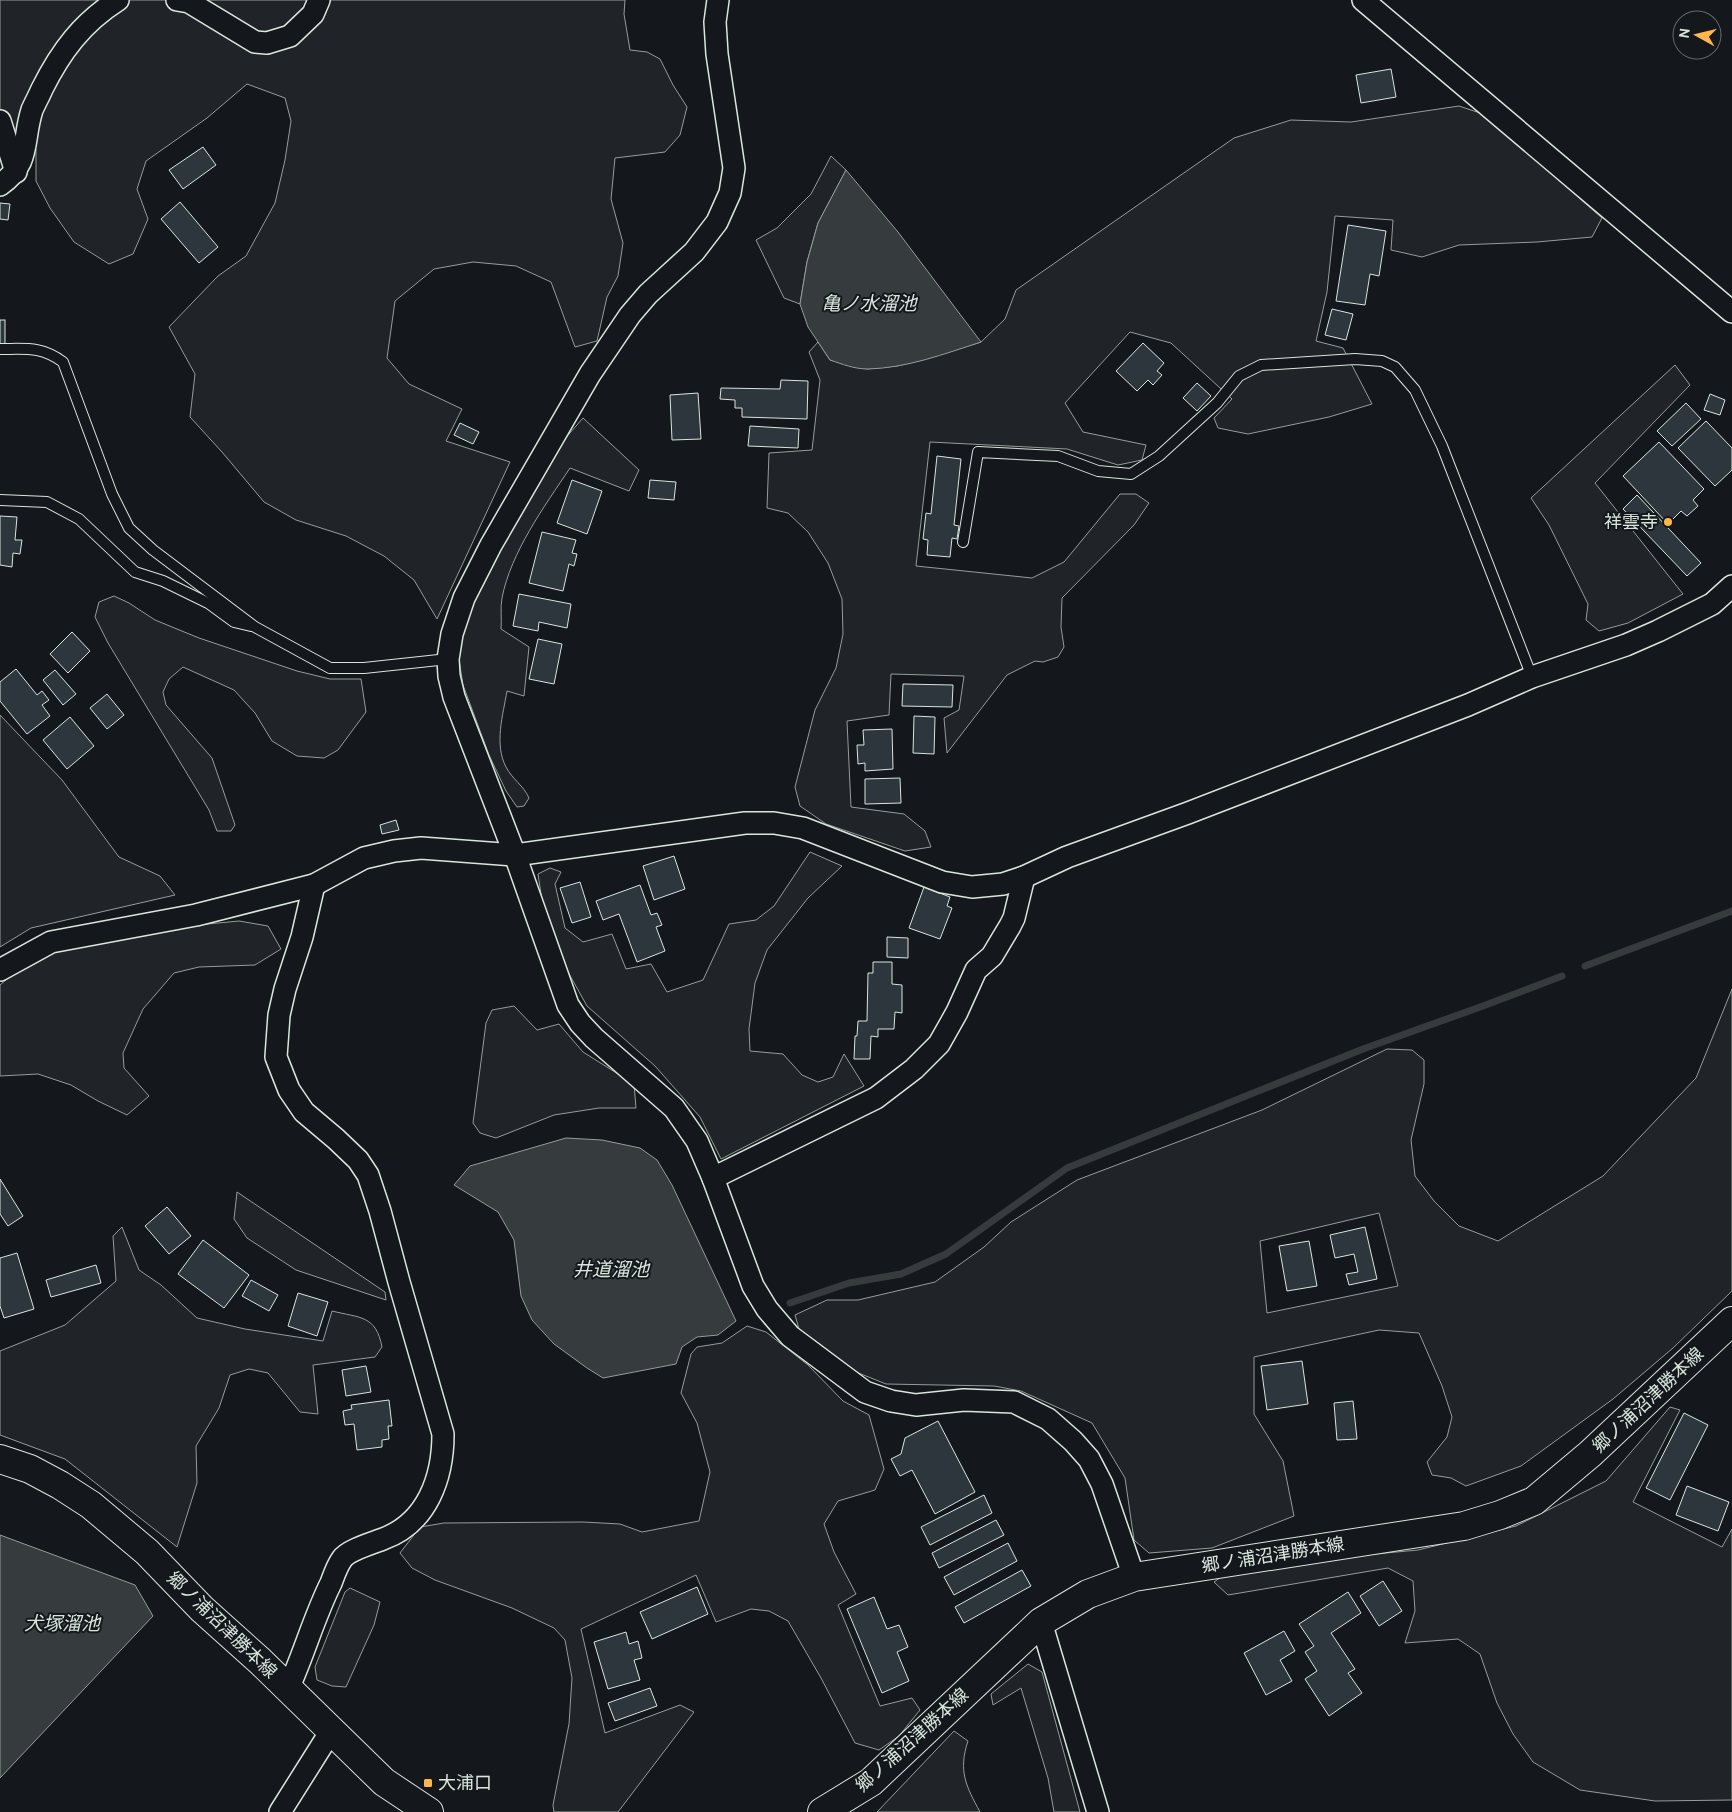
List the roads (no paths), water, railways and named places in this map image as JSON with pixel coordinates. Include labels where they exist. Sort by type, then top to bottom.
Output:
[{"type":"main road","name":"郷ノ浦沼津勝本線","points":[[822,1812],[870,1782],[1041,1622],[1088,1594],[1134,1577],[1464,1526],[1500,1515],[1534,1501],[1590,1454],[1732,1321]]},
{"type":"main road","name":"郷ノ浦沼津勝本線","points":[[0,1459],[30,1469],[91,1505],[147,1552],[202,1608],[288,1688],[384,1782],[429,1812]]},
{"type":"street","points":[[8,178],[24,152],[32,110],[52,68],[77,33],[99,12],[118,0]]},
{"type":"street","points":[[177,0],[189,2],[256,42],[267,44],[290,36],[314,14],[319,0]]},
{"type":"street","points":[[718,0],[715,22],[717,54],[734,168],[730,193],[717,222],[694,252],[648,294],[630,316],[590,374],[491,545],[464,598],[452,634],[448,658],[449,676],[454,696],[568,1005],[580,1023],[594,1038],[674,1108],[697,1141],[713,1178],[752,1286],[767,1309],[790,1336],[864,1392],[891,1401],[916,1405],[964,1400],[1014,1402],[1048,1419],[1073,1441],[1089,1459],[1102,1484],[1134,1577]]},
{"type":"street","points":[[1363,0],[1732,312]]},
{"type":"street","points":[[0,121],[8,178]]},
{"type":"street","points":[[0,970],[51,942],[196,915],[314,885],[364,858],[394,851],[421,848],[514,855],[745,823],[774,822],[803,828],[942,882],[972,887],[1003,884],[1024,877],[1067,857],[1188,813],[1468,705],[1532,677],[1626,645],[1712,604],[1732,586]]},
{"type":"street","points":[[713,1178],[876,1098],[914,1069],[939,1044],[957,1012],[976,970],[992,956],[1010,926],[1014,918],[1024,877]]},
{"type":"street","points":[[288,1688],[299,1665],[325,1595],[343,1557],[390,1536],[411,1522],[423,1508],[433,1491],[440,1473],[443,1455],[443,1434],[380,1211],[368,1175],[358,1160],[304,1112],[289,1090],[276,1057],[279,1015],[302,937],[314,885]]},
{"type":"street","points":[[1041,1622],[1098,1812]]},
{"type":"street","points":[[280,1812],[332,1731]]},
{"type":"lane","points":[[0,349],[37,349],[51,353],[63,362],[112,494],[129,528],[153,550],[255,627],[330,668],[364,668],[448,658]]},
{"type":"lane","points":[[963,542],[978,452],[1058,456],[1098,471],[1131,474],[1159,456],[1217,403],[1239,376],[1261,365],[1355,359],[1382,361],[1395,367],[1414,390],[1442,446],[1532,677]]},
{"type":"lane","points":[[0,500],[47,502],[79,519],[135,572],[163,581],[208,603],[234,622],[255,627]]},
{"type":"water","name":"亀ノ水溜池","points":[[846,170],[898,232],[981,342],[925,360],[883,368],[858,368],[830,360],[808,327],[800,304],[807,262],[818,223]]},
{"type":"water","name":"井道溜池","points":[[566,1138],[602,1140],[640,1148],[657,1160],[672,1185],[736,1321],[718,1335],[697,1337],[682,1347],[676,1364],[603,1378],[554,1344],[532,1320],[521,1296],[514,1240],[498,1212],[454,1185],[470,1166]]},
{"type":"water","name":"犬塚溜池","points":[[0,1535],[135,1585],[153,1616],[0,1778]]},
{"type":"waterway","points":[[1585,966],[1732,911]]},
{"type":"waterway","points":[[790,1303],[849,1283],[901,1274],[946,1254],[1067,1168],[1363,1049],[1562,976]]},
{"type":"place","name":"祥雲寺","points":[[1668,522]]},
{"type":"place","name":"大浦口","points":[[428,1783]]}]
